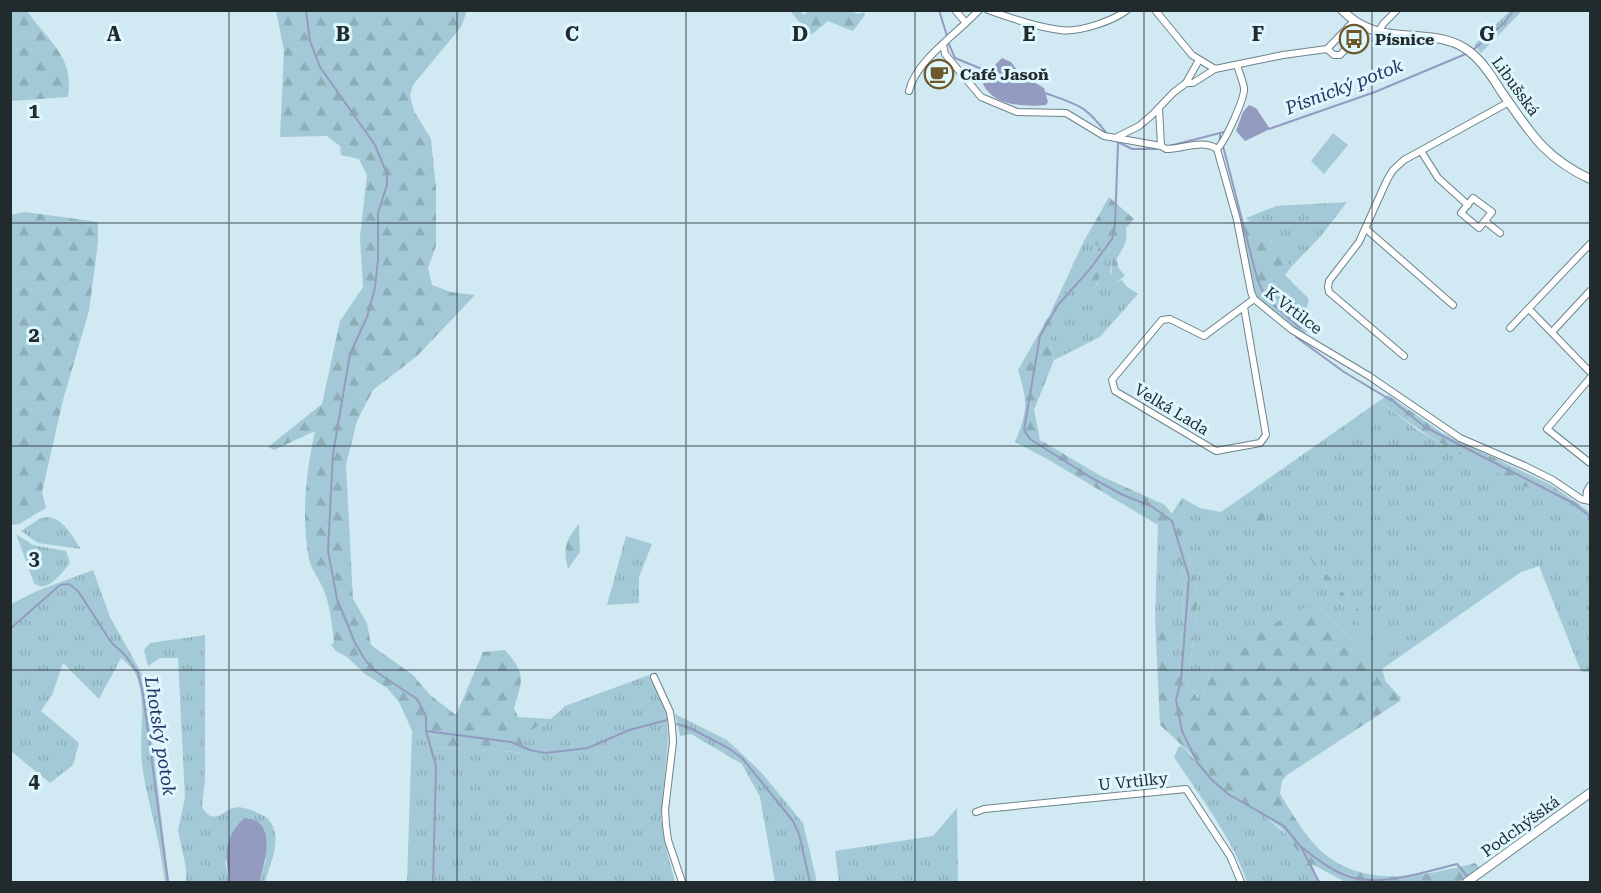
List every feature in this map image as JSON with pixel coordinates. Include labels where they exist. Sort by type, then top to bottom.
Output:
[{"type":"street","points":[[955,10],[966,22]]},
{"type":"street","points":[[909,91],[911,83],[926,61],[979,10]]},
{"type":"street","points":[[988,10],[1020,21],[1062,31],[1102,23],[1120,16],[1127,10]]},
{"type":"street","points":[[1155,10],[1177,39],[1199,60],[1215,69]]},
{"type":"street","name":"Libušská","points":[[1342,10],[1351,24],[1379,31],[1444,39],[1470,52],[1553,158],[1589,179]]},
{"type":"street","points":[[1379,31],[1397,10]]},
{"type":"street","points":[[1186,83],[1193,83],[1215,69],[1283,55],[1328,49],[1351,24]]},
{"type":"street","points":[[1328,49],[1334,55],[1340,55],[1344,51],[1351,33],[1351,24]]},
{"type":"street","points":[[946,41],[945,54],[981,97],[1017,112],[1071,115],[1112,137],[1170,149],[1206,144],[1221,146],[1243,97],[1244,88],[1237,65]]},
{"type":"street","points":[[1112,137],[1139,126],[1186,83],[1199,60]]},
{"type":"street","points":[[1404,357],[1337,300],[1328,287],[1329,281],[1359,242],[1394,170],[1404,160],[1509,102]]},
{"type":"street","points":[[1159,108],[1161,146]]},
{"type":"street","name":"K Vrtilce","points":[[1221,146],[1254,299],[1292,330],[1369,376],[1460,438],[1526,466],[1588,501]]},
{"type":"street","points":[[1420,151],[1438,178],[1467,205]]},
{"type":"street","points":[[1473,198],[1492,212],[1485,220],[1479,228],[1461,213],[1473,198]]},
{"type":"street","points":[[1485,220],[1500,233]]},
{"type":"street","points":[[1366,229],[1453,304]]},
{"type":"street","points":[[1510,328],[1590,244]]},
{"type":"street","points":[[1552,332],[1590,291]]},
{"type":"street","name":"Velká Lada","points":[[1244,307],[1266,435],[1260,443],[1216,451],[1115,391],[1112,380],[1162,320],[1170,319],[1204,336],[1254,299]]},
{"type":"street","points":[[1529,309],[1590,372]]},
{"type":"street","points":[[1590,378],[1547,429],[1590,463]]},
{"type":"street","points":[[1588,501],[1586,495],[1590,486]]},
{"type":"street","points":[[654,677],[667,705],[672,726],[673,742],[666,825],[670,848],[682,882]]},
{"type":"street","name":"U Vrtilky","points":[[976,812],[984,809],[1186,789],[1230,856],[1241,882]]},
{"type":"street","name":"Podchýšská","points":[[1467,882],[1590,793]]},
{"type":"green space","points":[[11,10],[27,11],[58,50],[67,71],[68,97],[11,101]]},
{"type":"green space","points":[[276,11],[467,11],[461,27],[413,85],[410,95],[414,111],[431,139],[436,188],[436,246],[428,268],[432,285],[451,292],[475,295],[417,356],[373,390],[357,421],[346,465],[353,599],[367,623],[371,645],[413,675],[430,695],[456,715],[483,652],[505,650],[517,665],[521,677],[514,708],[518,717],[551,719],[529,731],[519,729],[525,753],[466,748],[437,749],[412,731],[399,702],[387,688],[365,674],[331,645],[334,642],[329,608],[323,588],[310,563],[305,527],[307,479],[315,431],[274,450],[268,447],[322,404],[340,321],[363,287],[360,237],[367,175],[359,159],[341,155],[340,146],[327,136],[280,137],[284,51]]},
{"type":"green space","points":[[790,11],[800,11],[804,15],[809,11],[851,11],[858,14],[864,12],[865,15],[853,31],[828,21],[811,35]]},
{"type":"green space","points":[[1510,11],[1522,11],[1481,53],[1474,45]]},
{"type":"green space","points":[[1333,133],[1348,145],[1324,174],[1311,161]]},
{"type":"green space","points":[[1109,197],[1134,219],[1126,228],[1125,244],[1117,258],[1118,267],[1125,276],[1117,282],[1114,278],[1111,267],[1115,251],[1110,248],[1096,286],[1089,295],[1081,289],[1083,273],[1100,246],[1084,241]]},
{"type":"green space","points":[[1347,202],[1321,236],[1291,267],[1260,229],[1246,218],[1276,206]]},
{"type":"green space","points":[[25,212],[98,222],[98,242],[89,311],[63,400],[42,492],[46,508],[19,524],[11,525],[10,215]]},
{"type":"green space","points":[[1250,221],[1260,229],[1291,267],[1285,275],[1309,299],[1306,310],[1311,320],[1306,333],[1295,329],[1255,296],[1240,223]]},
{"type":"green space","points":[[1084,241],[1100,245],[1095,290],[1110,248],[1115,251],[1110,271],[1117,282],[1122,280],[1126,286],[1138,294],[1100,337],[1054,360],[1050,342],[1055,319],[1050,314]]},
{"type":"green space","points":[[1050,314],[1055,319],[1050,342],[1054,360],[1034,410],[1040,440],[1101,476],[1165,505],[1172,514],[1164,525],[1158,525],[1015,442],[1025,406],[1024,391],[1018,370]]},
{"type":"green space","points":[[1388,395],[1442,433],[1551,485],[1590,512],[1590,521],[1438,442],[1379,401]]},
{"type":"green space","points":[[1379,401],[1419,431],[1474,462],[1553,498],[1590,521],[1590,672],[1582,672],[1580,669],[1539,566],[1521,572],[1382,669],[1316,604],[1212,665],[1203,696],[1199,698],[1188,685],[1198,599],[1193,570],[1177,520],[1169,541],[1182,567],[1185,585],[1179,674],[1160,623],[1155,619],[1158,525],[1164,525],[1182,498],[1200,508],[1221,512]],"holes":[[[1308,549],[1339,588],[1395,649],[1389,653],[1342,604],[1321,577]]]},
{"type":"green space","points":[[1253,513],[1267,513],[1258,526],[1243,527],[1244,521]]},
{"type":"green space","points":[[46,517],[62,524],[81,549],[38,543],[21,531]]},
{"type":"green space","points":[[1177,520],[1193,570],[1198,599],[1188,685],[1198,698],[1203,696],[1212,665],[1291,613],[1316,604],[1382,669],[1386,682],[1401,698],[1400,701],[1287,775],[1282,781],[1280,794],[1298,824],[1314,844],[1337,863],[1355,871],[1374,875],[1415,875],[1475,863],[1480,868],[1459,882],[1345,882],[1312,864],[1318,882],[1310,882],[1298,853],[1280,827],[1226,791],[1160,725],[1155,619],[1160,623],[1179,673],[1185,585],[1182,567],[1169,541],[1169,524]]},
{"type":"green space","points":[[579,524],[580,552],[568,569],[566,545]]},
{"type":"green space","points":[[16,534],[33,545],[66,551],[70,563],[54,581],[39,586],[34,583]]},
{"type":"green space","points":[[626,536],[652,544],[639,577],[639,603],[607,605]]},
{"type":"green space","points":[[1307,547],[1338,587],[1396,649],[1389,654],[1354,618],[1320,575]]},
{"type":"green space","points":[[93,570],[110,617],[142,674],[169,882],[165,882],[143,773],[142,711],[138,680],[129,665],[121,658],[99,699],[63,663],[52,695],[41,711],[79,743],[73,765],[50,783],[11,751],[11,604],[37,591]]},
{"type":"green space","points":[[205,635],[205,780],[202,807],[213,817],[239,807],[268,819],[273,826],[275,842],[265,882],[259,882],[266,860],[250,818],[244,818],[237,825],[225,863],[230,882],[186,882],[186,868],[178,830],[185,798],[178,658],[160,658],[148,666],[144,650],[150,643]]},
{"type":"green space","points":[[649,675],[667,715],[668,740],[661,818],[675,882],[407,882],[412,731],[437,749],[466,748],[524,753],[519,729],[529,731],[551,719],[565,706]]},
{"type":"green space","points":[[675,714],[727,740],[761,772],[803,823],[817,882],[775,882],[760,797],[742,764],[691,734],[680,736]]},
{"type":"green space","points":[[1179,746],[1286,834],[1303,859],[1310,882],[1247,882],[1224,833],[1174,757]]},
{"type":"green space","points":[[957,808],[958,882],[839,882],[835,851],[933,836]]},
{"type":"shaded area","points":[[1002,58],[1011,62],[1020,74],[1044,88],[1048,102],[1046,105],[1010,104],[994,97],[988,91],[983,84],[989,71]]},
{"type":"shaded area","points":[[1249,105],[1256,108],[1270,129],[1245,141],[1236,131],[1243,112]]},
{"type":"shaded area","points":[[244,818],[255,820],[262,825],[265,833],[266,853],[259,882],[230,882],[227,848],[233,832]]},
{"type":"waterway","points":[[306,10],[310,41],[320,67],[375,145],[387,174],[387,185],[378,213],[378,259],[375,288],[367,317],[350,354],[333,454],[328,551],[337,599],[355,643],[375,671],[417,699],[426,716],[426,731],[436,766],[433,882]]},
{"type":"waterway","name":"Písnický potok","points":[[939,10],[947,36]]},
{"type":"waterway","name":"Písnický potok","points":[[1473,50],[1503,24],[1514,10]]},
{"type":"waterway","name":"Písnický potok","points":[[948,42],[955,58],[989,72]]},
{"type":"waterway","name":"Písnický potok","points":[[1269,129],[1375,92],[1468,53]]},
{"type":"waterway","name":"Písnický potok","points":[[1045,93],[1081,107],[1108,135]]},
{"type":"waterway","name":"Písnický potok","points":[[1169,146],[1224,132]]},
{"type":"waterway","name":"Písnický potok","points":[[1220,133],[1220,141]]},
{"type":"waterway","name":"Písnický potok","points":[[1112,139],[1132,149],[1157,149]]},
{"type":"waterway","points":[[1118,143],[1115,226],[1112,239],[1090,269],[1058,305],[1040,336],[1024,430],[1030,439],[1090,477],[1123,495],[1151,506],[1172,521],[1189,577],[1181,680],[1176,700],[1182,731],[1197,762],[1211,779],[1228,794],[1284,826],[1301,847],[1319,882]]},
{"type":"waterway","points":[[1223,146],[1257,278],[1265,297],[1300,328]]},
{"type":"waterway","points":[[1296,337],[1344,372],[1394,402],[1425,427],[1571,502],[1590,516]]},
{"type":"waterway","name":"Lhotský potok","points":[[10,629],[60,585],[69,584],[78,591],[111,642],[125,655],[138,673],[143,694],[168,882]]},
{"type":"waterway","points":[[426,731],[511,742],[545,753],[588,748],[629,730],[667,720]]},
{"type":"waterway","points":[[677,724],[690,728],[742,758],[793,821],[799,834],[810,882]]},
{"type":"waterway","points":[[1303,848],[1332,869],[1355,878],[1369,880],[1399,878],[1457,864],[1467,876]]},
{"type":"place","name":"Písnice","points":[[1354,39]]},
{"type":"place","name":"Café Jasoň","points":[[939,74]]}]
